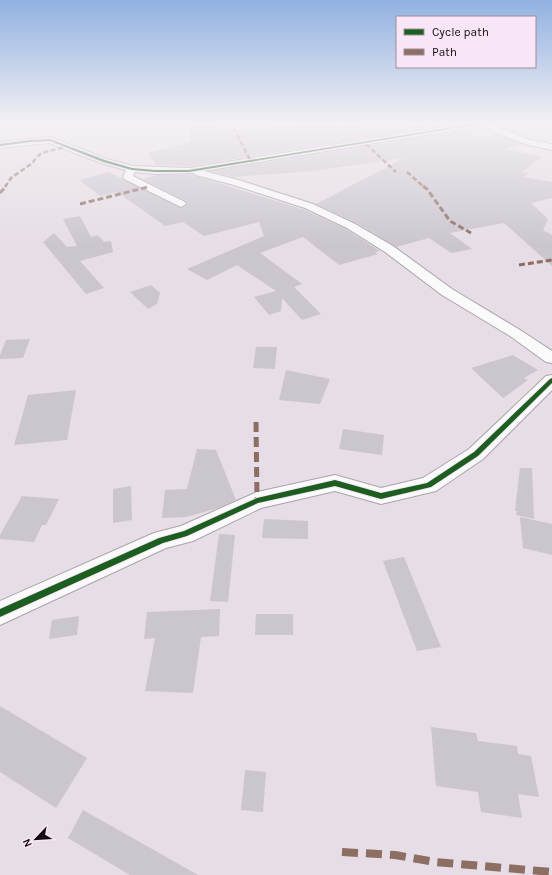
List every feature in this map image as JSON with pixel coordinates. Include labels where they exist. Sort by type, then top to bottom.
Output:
[{"type":"street","points":[[114,164],[132,169],[155,172],[189,171],[234,164]]},
{"type":"street","points":[[132,169],[128,177],[181,204]]},
{"type":"street","points":[[189,171],[238,184],[309,206],[351,226],[389,249],[447,292],[515,333],[552,358]]},
{"type":"street","points":[[0,613],[155,544],[185,534],[257,501],[335,483],[381,496],[429,485],[476,454],[552,380]]},
{"type":"building","points":[[156,164],[203,164],[189,166]]},
{"type":"building","points":[[255,164],[363,164],[313,171],[234,177],[211,171]]},
{"type":"building","points":[[393,164],[533,164],[522,172],[528,173],[524,177],[552,182],[552,198],[531,203],[548,219],[543,230],[552,235],[552,266],[504,223],[450,233],[472,249],[451,253],[429,238],[396,247],[356,223],[316,204]]},
{"type":"building","points":[[109,172],[180,208],[187,204],[186,201],[143,179],[157,175],[193,175],[305,210],[346,229],[380,251],[375,252],[378,254],[339,265],[303,237],[260,253],[302,284],[294,287],[321,314],[302,320],[282,298],[281,311],[269,315],[254,297],[276,291],[237,265],[207,280],[187,269],[264,236],[259,222],[204,236],[183,222],[165,226],[117,192],[100,196],[80,180]]},
{"type":"building","points":[[80,216],[91,237],[98,235],[104,242],[111,241],[113,252],[80,261],[104,288],[86,294],[43,242],[54,233],[67,247],[77,246],[63,219]]},
{"type":"building","points":[[151,285],[160,293],[157,304],[148,309],[130,292]]},
{"type":"building","points":[[30,339],[23,358],[0,359],[0,355],[6,340]]},
{"type":"building","points":[[256,347],[277,347],[275,369],[253,368]]},
{"type":"building","points":[[513,355],[538,370],[524,378],[528,380],[503,398],[471,368]]},
{"type":"building","points":[[286,370],[330,379],[320,404],[279,400]]},
{"type":"building","points":[[76,390],[67,440],[14,445],[28,395]]},
{"type":"building","points":[[343,429],[384,435],[382,455],[339,449]]},
{"type":"building","points":[[197,449],[216,450],[236,500],[218,508],[186,517],[162,518],[165,490],[187,489]]},
{"type":"building","points":[[520,468],[532,468],[534,519],[516,515],[517,511],[515,511]]},
{"type":"building","points":[[131,486],[132,520],[113,523],[113,489]]},
{"type":"building","points":[[22,496],[59,499],[46,525],[42,525],[34,542],[0,539],[0,535]]},
{"type":"building","points":[[520,517],[552,524],[552,555],[523,548]]},
{"type":"building","points":[[264,519],[308,521],[308,539],[262,538]]},
{"type":"building","points":[[219,534],[235,535],[228,602],[210,601]]},
{"type":"building","points":[[404,557],[441,647],[417,651],[383,561]]},
{"type":"building","points":[[220,609],[219,636],[201,637],[193,693],[145,691],[155,638],[144,639],[147,612]]},
{"type":"building","points":[[256,614],[293,614],[293,635],[255,635]]},
{"type":"building","points":[[79,616],[77,635],[49,639],[52,620]]},
{"type":"building","points":[[0,706],[87,758],[56,808],[0,772]]},
{"type":"building","points":[[431,727],[476,733],[478,741],[517,746],[518,754],[531,756],[539,797],[518,794],[522,818],[481,812],[478,792],[436,786]]},
{"type":"building","points":[[245,770],[266,772],[263,812],[241,810]]},
{"type":"building","points":[[83,810],[198,875],[130,875],[68,838]]},
{"type":"marked path","points":[[0,193],[4,190],[11,178],[31,164]]},
{"type":"marked path","points":[[387,164],[396,172]]},
{"type":"marked path","points":[[407,172],[427,189],[450,221],[471,233]]},
{"type":"marked path","points":[[80,204],[148,187]]},
{"type":"marked path","points":[[519,265],[552,260]]},
{"type":"marked path","points":[[256,422],[257,501]]},
{"type":"marked path","points":[[342,852],[395,855],[435,862],[552,872]]},
{"type":"cycle path","points":[[114,164],[132,169],[155,171],[189,171],[233,164]]},
{"type":"cycle path","points":[[0,613],[162,540],[185,534],[257,501],[335,483],[381,496],[429,485],[476,454],[552,380]]}]
